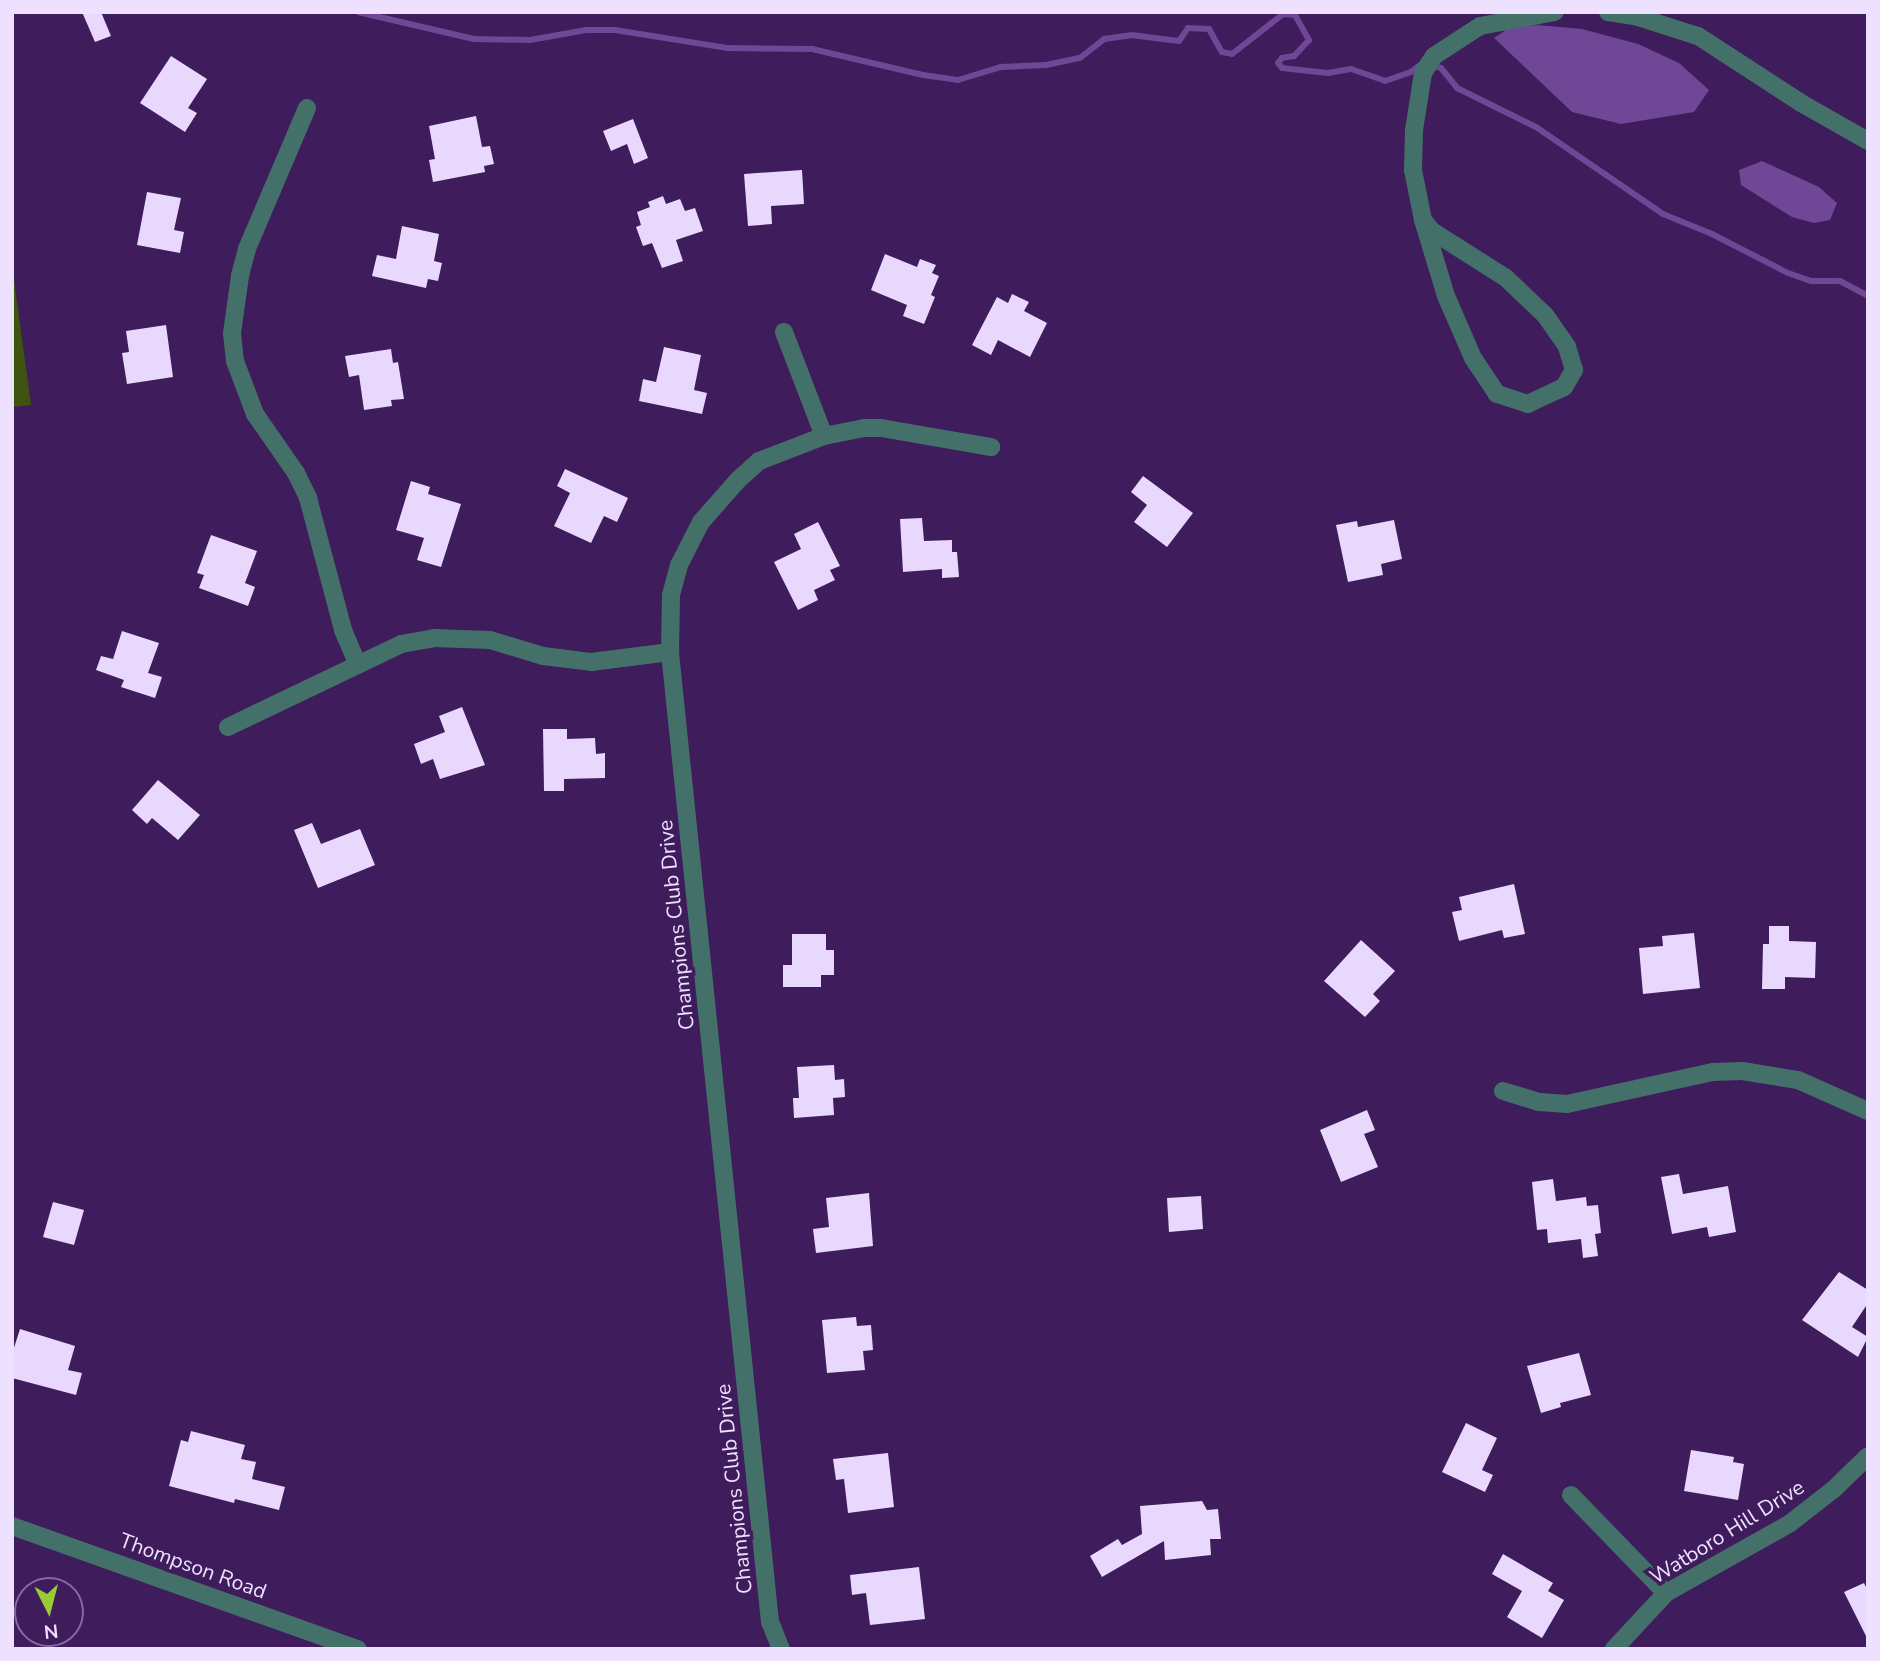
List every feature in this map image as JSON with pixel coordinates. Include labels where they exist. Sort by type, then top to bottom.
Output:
[{"type":"street","points":[[1423,220],[1432,231],[1506,278],[1545,315],[1567,347],[1574,370],[1564,387],[1528,404],[1497,394],[1473,358],[1446,296],[1423,220],[1413,170],[1414,130],[1423,73],[1434,56],[1480,26],[1555,12]]},
{"type":"street","points":[[1608,12],[1638,17],[1698,36],[1801,103],[1868,141]]},
{"type":"street","points":[[307,107],[247,249],[234,305],[232,333],[235,361],[251,405],[296,473],[308,498],[340,618],[358,665]]},
{"type":"street","points":[[784,332],[824,436]]},
{"type":"street","name":"Champions Club Drive","points":[[781,1649],[770,1622],[670,652],[671,595],[679,565],[701,522],[737,480],[759,461],[824,436],[881,428],[991,447]]},
{"type":"street","points":[[228,727],[401,644],[434,638],[490,640],[543,656],[591,662],[670,652]]},
{"type":"street","points":[[1503,1091],[1539,1102],[1567,1104],[1713,1072],[1742,1071],[1798,1080],[1868,1111]]},
{"type":"street","name":"Watboro Hill Drive","points":[[1614,1649],[1666,1593],[1789,1524],[1834,1489],[1868,1456]]},
{"type":"street","points":[[1571,1494],[1666,1593]]},
{"type":"street","name":"Thompson Road","points":[[12,1526],[358,1649]]},
{"type":"green space","points":[[12,265],[31,405],[12,407]]},
{"type":"shaded area","points":[[1537,25],[1582,29],[1638,44],[1679,63],[1709,90],[1694,112],[1621,124],[1572,112],[1494,38],[1509,28]]},
{"type":"shaded area","points":[[1762,161],[1819,187],[1837,203],[1830,220],[1814,223],[1792,217],[1741,185],[1739,170]]},
{"type":"building","points":[[82,12],[101,12],[111,36],[95,42]]},
{"type":"building","points":[[171,56],[207,79],[188,108],[197,113],[185,132],[140,103]]},
{"type":"building","points":[[476,116],[482,147],[490,146],[494,164],[484,166],[485,172],[433,182],[429,160],[435,159],[429,126]]},
{"type":"building","points":[[633,119],[648,158],[634,164],[627,144],[611,151],[603,131]]},
{"type":"building","points":[[802,170],[804,204],[771,206],[772,224],[748,226],[744,174]]},
{"type":"building","points":[[147,192],[181,198],[174,230],[184,232],[180,253],[137,245]]},
{"type":"building","points":[[663,196],[666,204],[680,199],[685,211],[695,208],[703,231],[676,240],[683,261],[662,268],[652,243],[643,246],[636,227],[641,225],[637,212],[650,207],[648,202]]},
{"type":"building","points":[[402,226],[439,234],[434,261],[442,263],[438,281],[428,279],[426,288],[372,276],[377,255],[396,259]]},
{"type":"building","points":[[885,254],[917,267],[920,259],[936,265],[932,273],[939,276],[931,295],[935,297],[924,324],[903,316],[907,305],[871,290]]},
{"type":"building","points":[[1012,294],[1029,302],[1024,311],[1047,323],[1030,357],[998,340],[991,355],[972,345],[997,297],[1008,303]]},
{"type":"building","points":[[166,325],[173,377],[127,384],[122,353],[129,352],[126,331]]},
{"type":"building","points":[[664,347],[701,355],[694,390],[707,393],[702,414],[639,401],[643,379],[656,382]]},
{"type":"building","points":[[391,349],[393,363],[398,362],[404,399],[391,400],[392,406],[364,410],[359,375],[349,377],[345,356]]},
{"type":"building","points":[[565,469],[628,498],[617,522],[604,516],[591,543],[554,526],[570,493],[557,486]]},
{"type":"building","points":[[1143,476],[1193,513],[1167,547],[1134,522],[1147,505],[1131,492]]},
{"type":"building","points":[[411,481],[430,487],[428,494],[461,504],[441,567],[417,560],[424,538],[396,530]]},
{"type":"building","points":[[922,518],[924,541],[952,540],[952,552],[957,552],[959,577],[942,578],[942,569],[903,572],[900,519]]},
{"type":"building","points":[[1394,520],[1402,559],[1381,564],[1383,575],[1348,582],[1336,525],[1357,521],[1358,527]]},
{"type":"building","points":[[818,522],[840,566],[830,570],[835,580],[814,590],[818,600],[798,610],[774,562],[801,549],[794,534]]},
{"type":"building","points":[[211,535],[257,551],[245,583],[255,587],[248,606],[199,588],[204,575],[197,573]]},
{"type":"building","points":[[122,631],[159,643],[148,673],[162,677],[155,698],[121,687],[124,680],[96,670],[101,656],[113,659]]},
{"type":"building","points":[[462,707],[485,765],[440,779],[433,759],[421,764],[414,744],[445,732],[439,716]]},
{"type":"building","points":[[543,729],[567,729],[567,739],[595,738],[596,754],[605,753],[605,778],[564,779],[564,791],[544,791]]},
{"type":"building","points":[[158,780],[200,815],[178,840],[152,818],[147,824],[132,810]]},
{"type":"building","points":[[312,823],[321,844],[360,829],[375,865],[318,888],[294,830]]},
{"type":"building","points":[[1514,884],[1525,934],[1504,938],[1502,930],[1459,941],[1452,912],[1462,910],[1459,897]]},
{"type":"building","points":[[1769,926],[1789,926],[1789,941],[1816,942],[1815,978],[1785,977],[1785,989],[1762,989],[1763,944],[1769,944]]},
{"type":"building","points":[[1694,933],[1700,988],[1643,994],[1639,948],[1663,946],[1662,936]]},
{"type":"building","points":[[792,934],[826,934],[826,950],[834,950],[834,975],[821,975],[821,987],[783,987],[783,965],[792,965]]},
{"type":"building","points":[[1361,940],[1395,971],[1373,994],[1380,1001],[1365,1017],[1324,981]]},
{"type":"building","points":[[834,1065],[835,1080],[844,1079],[845,1097],[833,1098],[834,1115],[794,1118],[793,1098],[799,1098],[797,1067]]},
{"type":"building","points":[[1367,1110],[1375,1130],[1364,1134],[1378,1167],[1341,1182],[1320,1130]]},
{"type":"building","points":[[1679,1174],[1683,1194],[1728,1186],[1736,1232],[1709,1237],[1707,1227],[1672,1234],[1661,1177]]},
{"type":"building","points":[[1553,1179],[1556,1201],[1586,1197],[1587,1206],[1598,1205],[1601,1233],[1595,1234],[1598,1256],[1583,1258],[1581,1239],[1548,1243],[1547,1229],[1537,1230],[1532,1182]]},
{"type":"building","points":[[869,1193],[873,1246],[816,1253],[813,1229],[829,1227],[826,1198]]},
{"type":"building","points":[[1201,1196],[1203,1229],[1169,1232],[1167,1198]]},
{"type":"building","points":[[53,1202],[84,1210],[74,1245],[43,1237]]},
{"type":"building","points":[[1839,1272],[1868,1290],[1868,1303],[1852,1327],[1868,1337],[1858,1357],[1802,1320]]},
{"type":"building","points":[[856,1317],[857,1326],[871,1325],[873,1350],[863,1351],[865,1370],[827,1373],[822,1320]]},
{"type":"building","points":[[20,1329],[75,1346],[68,1370],[82,1373],[76,1395],[12,1378],[12,1354]]},
{"type":"building","points":[[1579,1353],[1591,1395],[1560,1403],[1561,1407],[1541,1413],[1527,1366]]},
{"type":"building","points":[[1466,1423],[1497,1438],[1482,1470],[1493,1475],[1485,1492],[1442,1472]]},
{"type":"building","points":[[191,1431],[245,1445],[241,1459],[256,1462],[252,1479],[285,1487],[279,1510],[235,1499],[234,1503],[169,1486],[181,1440],[188,1442]]},
{"type":"building","points":[[1691,1450],[1734,1457],[1733,1462],[1744,1464],[1738,1500],[1684,1491]]},
{"type":"building","points":[[888,1453],[894,1507],[848,1513],[844,1479],[836,1480],[833,1459]]},
{"type":"building","points":[[1202,1501],[1207,1510],[1218,1509],[1221,1539],[1210,1539],[1211,1555],[1165,1560],[1164,1541],[1102,1577],[1090,1556],[1118,1539],[1122,1545],[1142,1534],[1140,1506]]},
{"type":"building","points":[[1503,1554],[1553,1583],[1548,1591],[1564,1600],[1542,1638],[1507,1617],[1522,1591],[1492,1574]]},
{"type":"building","points":[[919,1567],[925,1619],[870,1625],[866,1593],[852,1595],[850,1575]]},
{"type":"building","points":[[1864,1583],[1868,1591],[1868,1640],[1844,1592]]},
{"type":"waterway","points":[[358,12],[474,39],[530,40],[586,30],[615,30],[727,48],[812,49],[923,75],[958,80],[1001,67],[1046,65],[1080,58],[1104,39],[1131,35],[1179,41],[1188,28],[1209,29],[1222,52],[1232,54],[1283,14],[1295,15],[1309,40],[1294,56],[1282,58],[1278,63],[1282,68],[1328,73],[1351,69],[1385,81],[1411,72],[1420,65]]},
{"type":"waterway","points":[[1430,65],[1441,68],[1457,88],[1536,127],[1663,214],[1712,234],[1788,273],[1811,281],[1840,281],[1868,296]]}]
